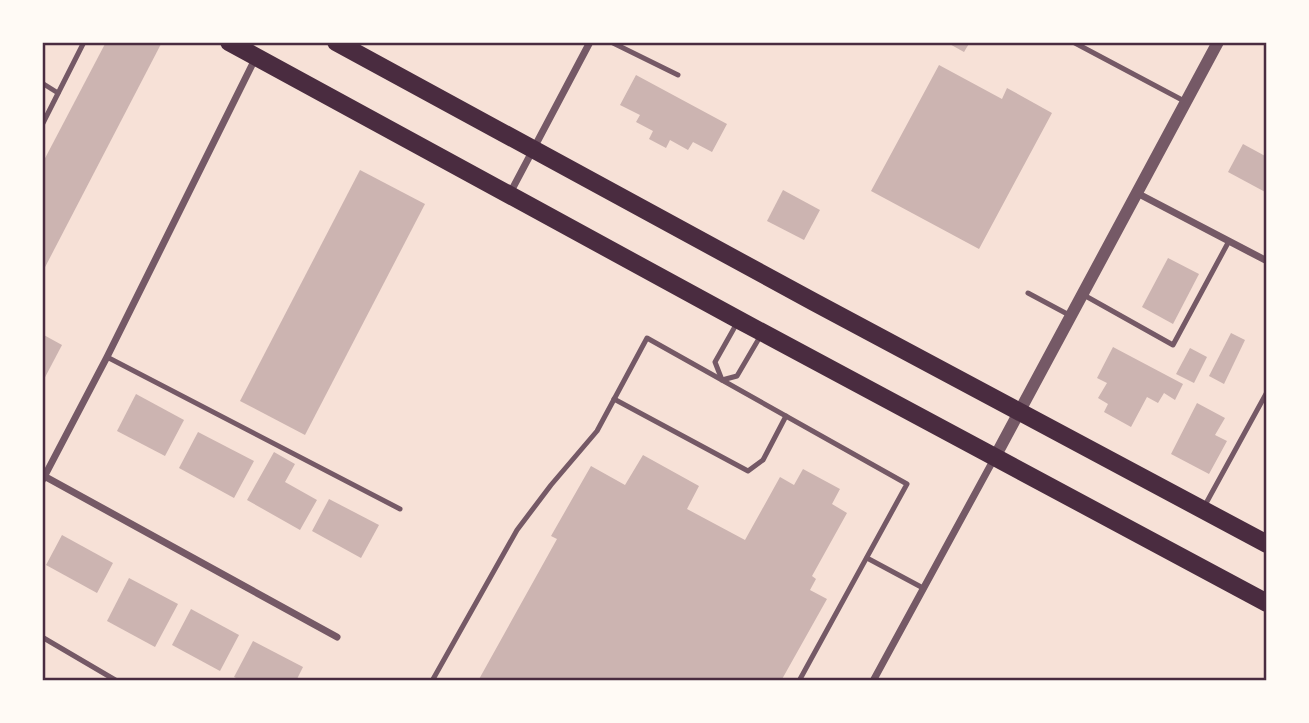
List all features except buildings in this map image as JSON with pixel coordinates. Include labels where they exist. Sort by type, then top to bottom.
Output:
[{"type":"main road","points":[[229,42],[509,196],[1267,603]]},
{"type":"main road","points":[[335,42],[1267,544]]},
{"type":"street","points":[[509,196],[590,42]]},
{"type":"street","points":[[873,681],[1218,42]]},
{"type":"street","points":[[256,57],[107,357],[43,479],[337,637]]},
{"type":"street","points":[[1137,193],[1267,261]]},
{"type":"lane","points":[[42,125],[84,42]]},
{"type":"lane","points":[[611,42],[678,75]]},
{"type":"lane","points":[[1073,42],[1186,102]]},
{"type":"lane","points":[[42,83],[58,93]]},
{"type":"lane","points":[[1082,295],[1174,345],[1229,241]]},
{"type":"lane","points":[[1028,293],[1071,316]]},
{"type":"lane","points":[[722,380],[715,362],[739,320]]},
{"type":"lane","points":[[722,380],[737,376],[762,332]]},
{"type":"lane","points":[[432,681],[517,530],[597,431],[647,338],[907,484],[799,681]]},
{"type":"lane","points":[[107,357],[400,509]]},
{"type":"lane","points":[[1202,509],[1267,392]]},
{"type":"lane","points":[[614,399],[748,471],[763,460],[786,416]]},
{"type":"lane","points":[[867,558],[923,588]]},
{"type":"lane","points":[[42,638],[117,681]]}]
